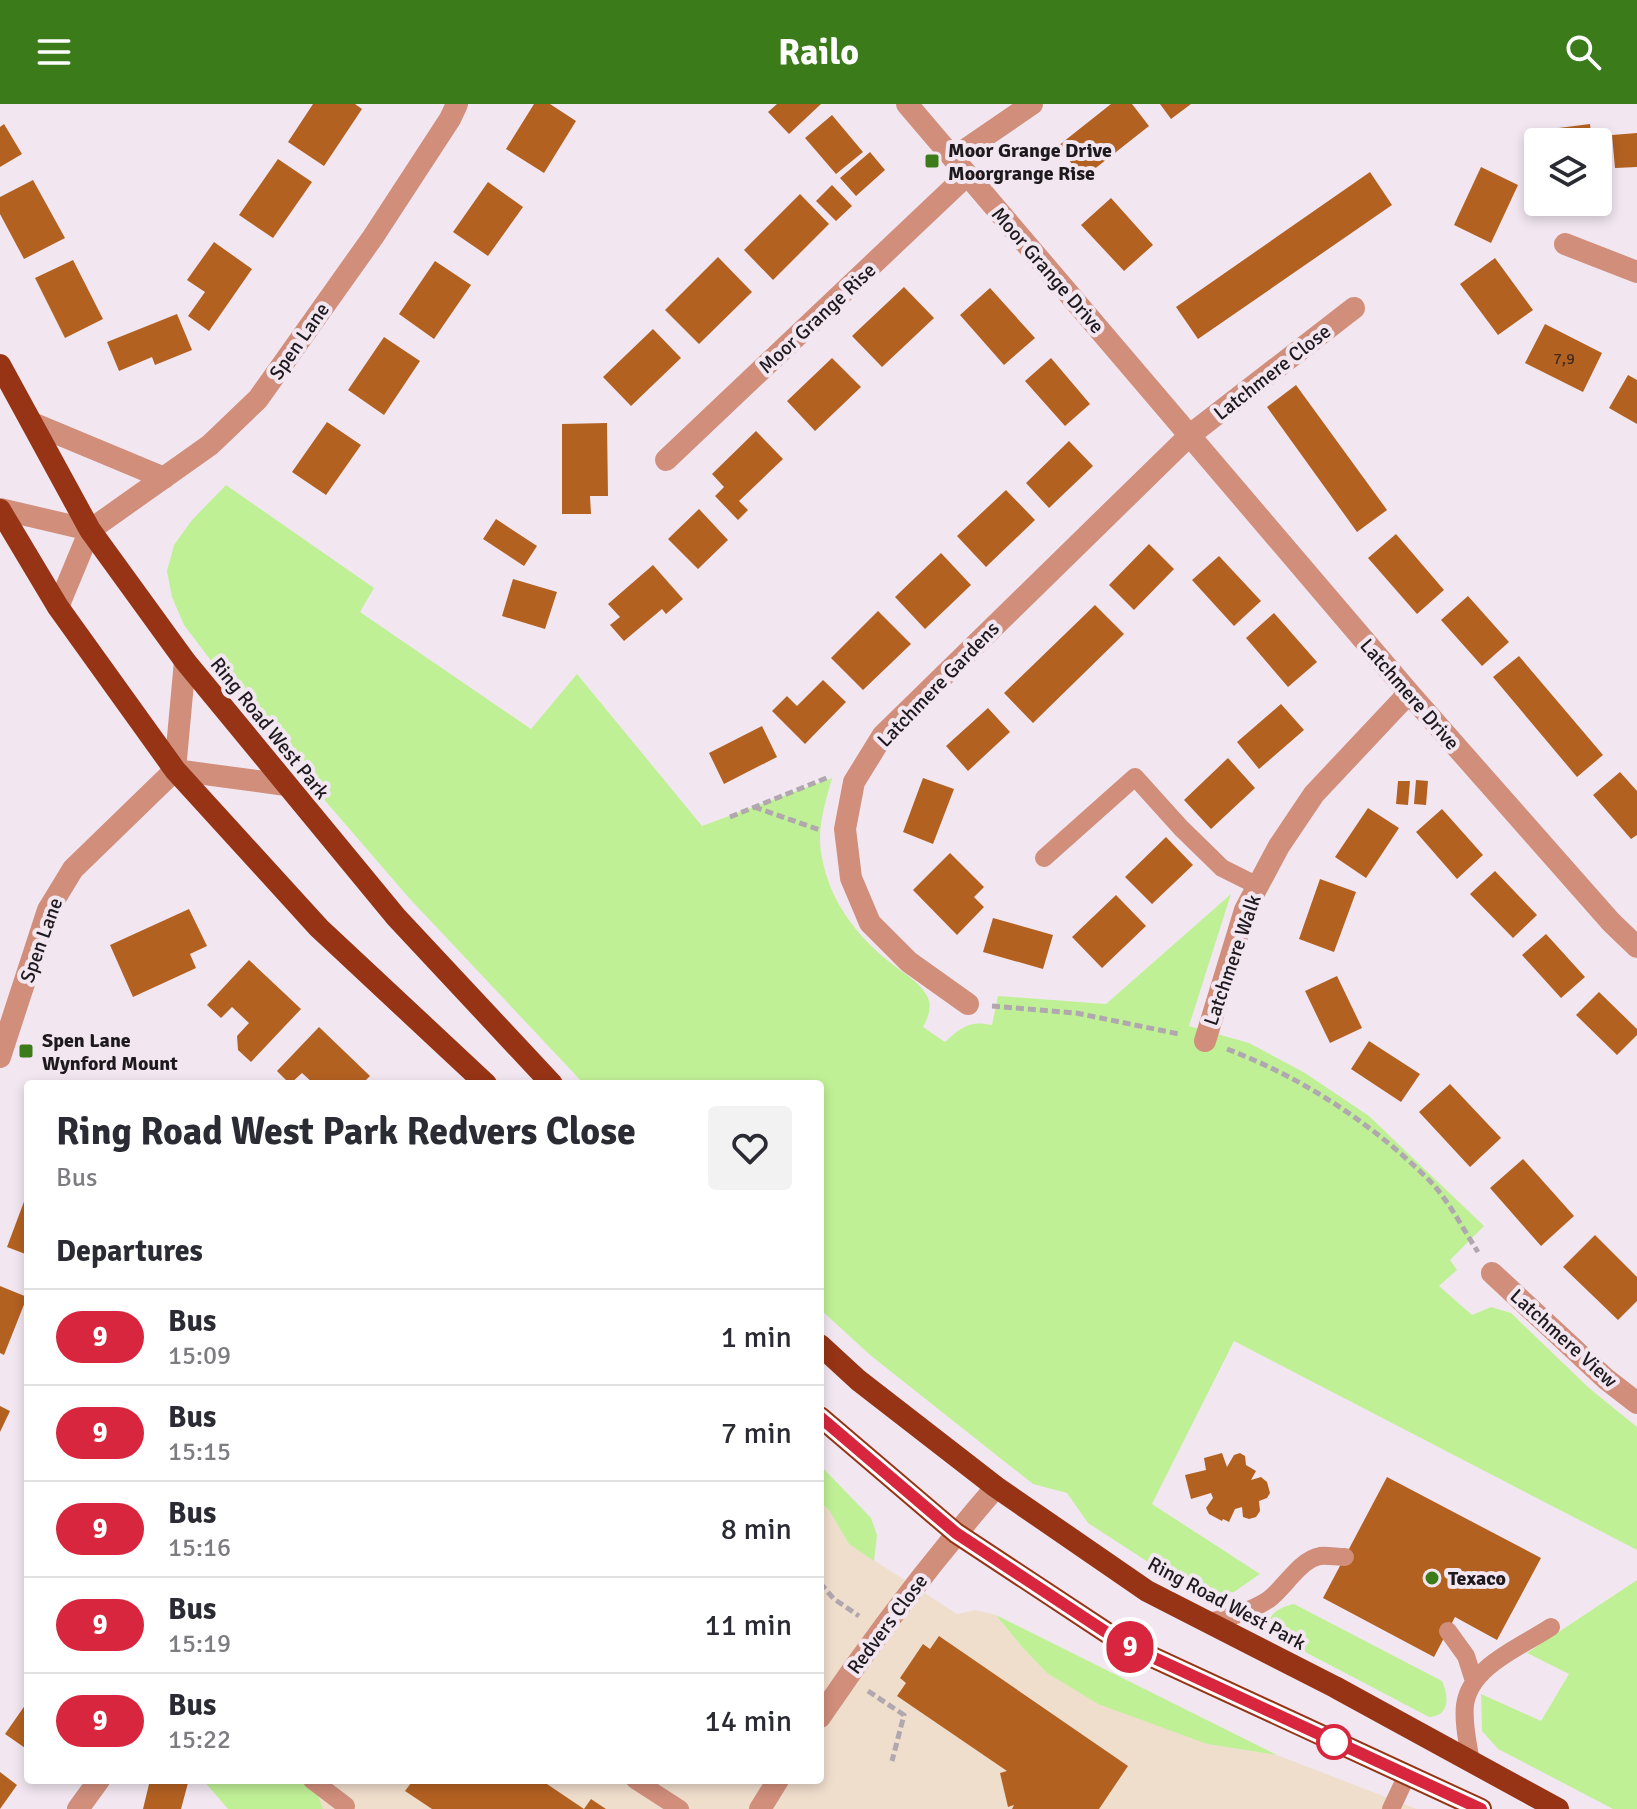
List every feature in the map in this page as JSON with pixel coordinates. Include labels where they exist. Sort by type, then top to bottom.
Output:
[{"type":"highway","name":"Ring Road West Park","points":[[0,365],[90,530],[185,661],[396,917],[548,1080]]},
{"type":"highway","points":[[0,510],[58,607],[175,770],[319,928],[482,1080]]},
{"type":"highway","name":"Ring Road West Park","points":[[824,1349],[858,1380],[996,1487],[1147,1591],[1558,1809]]},
{"type":"highway","points":[[824,1420],[956,1533],[1124,1644],[1481,1809]]},
{"type":"street","name":"Spen Lane","points":[[90,530],[210,445],[258,399],[373,237],[457,104]]},
{"type":"street","name":"Moor Grange Drive","points":[[907,104],[1190,435]]},
{"type":"street","name":"Moor Grange Rise","points":[[666,460],[960,166],[1032,104]]},
{"type":"street","points":[[1565,244],[1637,272]]},
{"type":"street","name":"Latchmere Close","points":[[1190,435],[1354,308]]},
{"type":"street","points":[[32,423],[164,478]]},
{"type":"street","name":"Latchmere Drive","points":[[1190,435],[1409,693],[1611,922],[1637,947]]},
{"type":"street","name":"Latchmere Gardens","points":[[968,1004],[909,962],[870,923],[851,878],[845,829],[854,782],[883,735],[1190,435]]},
{"type":"street","points":[[0,510],[90,530],[58,607]]},
{"type":"street","points":[[185,661],[175,770],[286,785]]},
{"type":"street","name":"Latchmere Walk","points":[[1205,1041],[1245,910],[1279,846],[1314,794],[1409,693]]},
{"type":"street","name":"Spen Lane","points":[[0,1057],[48,910],[60,887],[73,869],[175,770]]},
{"type":"street","name":"Latchmere View","points":[[1492,1273],[1606,1379],[1637,1403]]},
{"type":"street","name":"Redvers Close","points":[[824,1711],[956,1533],[996,1487]]},
{"type":"street","points":[[78,1809],[96,1784]]},
{"type":"street","points":[[760,1809],[776,1784]]},
{"type":"lane","points":[[1044,858],[1135,777],[1222,868],[1258,886]]},
{"type":"lane","points":[[1209,1622],[1245,1613],[1267,1601],[1317,1556],[1345,1557]]},
{"type":"lane","points":[[1471,1762],[1465,1704],[1474,1681],[1490,1665],[1551,1627]]},
{"type":"lane","points":[[1448,1631],[1466,1656],[1474,1681]]},
{"type":"lane","points":[[1391,1809],[1407,1775]]},
{"type":"lane","points":[[318,1784],[346,1806]]},
{"type":"lane","points":[[641,1784],[680,1809]]},
{"type":"path","points":[[730,817],[866,762]]},
{"type":"path","points":[[753,807],[847,841]]},
{"type":"path","points":[[968,1004],[1076,1013],[1142,1025],[1205,1041],[1266,1064],[1349,1111],[1432,1183],[1492,1273]]},
{"type":"path","points":[[824,1588],[834,1599],[881,1632]]},
{"type":"path","points":[[848,1677],[904,1715],[892,1761]]},
{"type":"shaded area","points":[[824,1506],[849,1544],[957,1614],[975,1610],[996,1615],[1047,1673],[1207,1744],[1277,1755],[1417,1809],[284,1809],[267,1784],[824,1784]]},
{"type":"green space","points":[[226,485],[374,588],[360,612],[531,729],[577,674],[702,826],[832,778],[820,837],[825,872],[831,887],[845,914],[864,939],[925,992],[929,1009],[923,1027],[945,1042],[966,1026],[978,1023],[992,1025],[998,996],[1106,1004],[1231,894],[1189,1026],[1249,1043],[1305,1073],[1369,1116],[1484,1226],[1450,1260],[1457,1270],[1439,1286],[1472,1315],[1491,1307],[1511,1313],[1589,1388],[1637,1427],[1637,1550],[1234,1341],[1152,1504],[1260,1574],[1234,1592],[1211,1593],[1188,1588],[1088,1523],[1067,1493],[1033,1484],[870,1355],[824,1313],[824,1080],[580,1080],[409,898],[258,723],[184,625],[172,597],[167,571],[174,545],[192,520]]},
{"type":"green space","points":[[824,1469],[871,1518],[877,1535],[874,1561],[849,1544],[824,1506]]},
{"type":"green space","points":[[1637,1580],[1637,1809],[1613,1809],[1498,1749],[1482,1731],[1481,1694],[1541,1721],[1569,1674],[1527,1653]]},
{"type":"green space","points":[[1294,1604],[1442,1681],[1446,1693],[1444,1709],[1436,1716],[1429,1717],[1267,1632],[1274,1613]]},
{"type":"green space","points":[[996,1615],[1277,1755],[1207,1744],[1098,1704],[1047,1673]]},
{"type":"green space","points":[[206,1784],[314,1784],[323,1809],[228,1809]]},
{"type":"building","points":[[313,104],[355,104],[362,109],[324,166],[288,142]]},
{"type":"building","points":[[534,104],[550,104],[576,121],[544,173],[506,149]]},
{"type":"building","points":[[777,104],[821,104],[789,134],[768,112]]},
{"type":"building","points":[[1111,104],[1132,104],[1149,126],[1083,178],[1058,146]]},
{"type":"building","points":[[1160,104],[1191,104],[1171,119]]},
{"type":"building","points":[[832,115],[863,152],[836,174],[805,138]]},
{"type":"building","points":[[4,124],[22,154],[0,167],[0,127]]},
{"type":"building","points":[[1590,124],[1590,128],[1558,128]]},
{"type":"building","points":[[1637,133],[1637,167],[1615,168],[1612,135]]},
{"type":"building","points":[[870,152],[885,170],[856,196],[840,178]]},
{"type":"building","points":[[278,159],[312,182],[273,238],[239,215]]},
{"type":"building","points":[[1481,167],[1518,185],[1491,243],[1454,225]]},
{"type":"building","points":[[1370,172],[1392,205],[1198,339],[1176,307]]},
{"type":"building","points":[[33,180],[65,238],[24,259],[0,214],[0,197]]},
{"type":"building","points":[[488,182],[523,207],[488,256],[453,232]]},
{"type":"building","points":[[832,185],[852,206],[836,221],[816,201]]},
{"type":"building","points":[[800,194],[829,224],[773,280],[744,250]]},
{"type":"building","points":[[1111,198],[1153,245],[1124,271],[1081,225]]},
{"type":"building","points":[[214,242],[252,269],[209,331],[188,316],[205,292],[187,280]]},
{"type":"building","points":[[718,257],[752,292],[699,344],[665,310]]},
{"type":"building","points":[[1495,258],[1533,310],[1498,335],[1460,284]]},
{"type":"building","points":[[73,260],[103,319],[65,338],[35,278]]},
{"type":"building","points":[[435,261],[471,285],[434,339],[399,314]]},
{"type":"building","points":[[904,287],[934,318],[882,367],[852,336]]},
{"type":"building","points":[[990,288],[1035,338],[1004,365],[960,315]]},
{"type":"building","points":[[177,314],[192,350],[155,365],[152,357],[119,371],[107,342]]},
{"type":"building","points":[[1545,324],[1602,353],[1583,392],[1525,363]]},
{"type":"building","points":[[653,329],[681,358],[631,406],[603,377]]},
{"type":"building","points":[[384,337],[420,361],[384,415],[348,390]]},
{"type":"building","points":[[832,358],[861,387],[815,431],[787,401]]},
{"type":"building","points":[[1051,358],[1090,404],[1065,426],[1025,381]]},
{"type":"building","points":[[1628,375],[1637,380],[1637,424],[1609,408]]},
{"type":"building","points":[[1296,385],[1387,510],[1357,532],[1267,407]]},
{"type":"building","points":[[327,422],[361,445],[326,495],[292,472]]},
{"type":"building","points":[[607,423],[608,496],[590,496],[591,514],[562,514],[562,424]]},
{"type":"building","points":[[756,431],[783,459],[739,501],[748,510],[738,520],[715,496],[724,487],[712,474]]},
{"type":"building","points":[[1069,441],[1093,466],[1049,508],[1026,483]]},
{"type":"building","points":[[1006,490],[1035,520],[986,567],[957,536]]},
{"type":"building","points":[[699,509],[728,540],[698,569],[668,539]]},
{"type":"building","points":[[496,519],[537,546],[524,566],[483,539]]},
{"type":"building","points":[[1396,534],[1444,590],[1417,614],[1368,558]]},
{"type":"building","points":[[1149,544],[1174,569],[1134,610],[1109,585]]},
{"type":"building","points":[[941,553],[971,585],[925,629],[895,597]]},
{"type":"building","points":[[1219,556],[1261,601],[1234,626],[1192,580]]},
{"type":"building","points":[[653,565],[683,599],[666,614],[662,609],[624,641],[610,625],[620,617],[608,604]]},
{"type":"building","points":[[513,579],[557,592],[545,629],[502,616]]},
{"type":"building","points":[[1468,596],[1509,642],[1482,666],[1441,620]]},
{"type":"building","points":[[1095,605],[1124,634],[1033,723],[1004,693]]},
{"type":"building","points":[[878,611],[911,644],[863,690],[831,658]]},
{"type":"building","points":[[1274,613],[1317,662],[1288,687],[1246,638]]},
{"type":"building","points":[[1519,656],[1603,755],[1577,777],[1493,677]]},
{"type":"building","points":[[823,680],[846,702],[805,744],[772,711],[787,696],[797,706]]},
{"type":"building","points":[[1281,704],[1304,730],[1259,769],[1237,742]]},
{"type":"building","points":[[988,708],[1010,732],[968,771],[946,746]]},
{"type":"building","points":[[762,726],[777,757],[724,784],[709,753]]},
{"type":"building","points":[[1228,758],[1255,788],[1211,829],[1184,800]]},
{"type":"building","points":[[1620,772],[1637,791],[1637,835],[1631,839],[1593,795]]},
{"type":"building","points":[[923,778],[954,789],[933,844],[903,832]]},
{"type":"building","points":[[1416,780],[1428,781],[1426,805],[1414,804]]},
{"type":"building","points":[[1398,781],[1410,781],[1408,805],[1396,804]]},
{"type":"building","points":[[1368,808],[1399,828],[1366,878],[1335,857]]},
{"type":"building","points":[[1442,809],[1483,855],[1457,879],[1416,832]]},
{"type":"building","points":[[1166,837],[1193,865],[1152,904],[1125,877]]},
{"type":"building","points":[[950,853],[984,887],[974,897],[984,907],[957,935],[913,890]]},
{"type":"building","points":[[1495,871],[1537,915],[1513,938],[1470,894]]},
{"type":"building","points":[[1320,879],[1356,892],[1334,952],[1299,939]]},
{"type":"building","points":[[1116,895],[1146,926],[1102,968],[1072,937]]},
{"type":"building","points":[[189,909],[207,946],[190,954],[196,968],[133,997],[110,945]]},
{"type":"building","points":[[993,918],[1053,935],[1043,969],[983,952]]},
{"type":"building","points":[[1546,934],[1585,977],[1561,998],[1522,955]]},
{"type":"building","points":[[249,960],[301,1009],[251,1062],[238,1050],[237,1036],[249,1023],[232,1007],[221,1018],[207,1005]]},
{"type":"building","points":[[1337,976],[1362,1028],[1330,1043],[1305,991]]},
{"type":"building","points":[[1599,992],[1637,1029],[1637,1035],[1617,1055],[1576,1015]]},
{"type":"building","points":[[319,1027],[370,1076],[366,1080],[310,1080],[302,1073],[294,1080],[286,1080],[277,1071]]},
{"type":"building","points":[[1369,1041],[1420,1074],[1401,1102],[1351,1069]]},
{"type":"building","points":[[1450,1084],[1501,1138],[1470,1167],[1419,1112]]},
{"type":"building","points":[[1523,1159],[1574,1216],[1541,1246],[1490,1188]]},
{"type":"building","points":[[24,1202],[24,1253],[7,1247]]},
{"type":"building","points":[[1595,1235],[1637,1277],[1637,1301],[1618,1320],[1563,1267]]},
{"type":"building","points":[[0,1286],[24,1296],[24,1305],[4,1355],[0,1353]]},
{"type":"building","points":[[0,1406],[10,1411],[0,1432]]},
{"type":"building","points":[[1222,1453],[1227,1467],[1234,1455],[1240,1453],[1245,1456],[1246,1465],[1256,1471],[1251,1480],[1261,1477],[1267,1482],[1270,1493],[1259,1501],[1260,1511],[1256,1517],[1243,1517],[1242,1507],[1235,1509],[1229,1522],[1222,1521],[1209,1514],[1206,1508],[1213,1498],[1211,1493],[1191,1499],[1185,1475],[1206,1470],[1204,1458]]},
{"type":"building","name":"Texaco","points":[[1387,1477],[1541,1558],[1497,1640],[1455,1617],[1434,1657],[1323,1598]]},
{"type":"building","points":[[939,1636],[1128,1766],[1099,1809],[1008,1807],[1000,1773],[1007,1771],[897,1696],[906,1683],[900,1678],[923,1644],[930,1649]]},
{"type":"building","points":[[24,1707],[24,1747],[5,1734]]},
{"type":"building","points":[[0,1772],[17,1785],[0,1809]]},
{"type":"building","points":[[149,1784],[188,1784],[181,1809],[143,1809]]},
{"type":"building","points":[[410,1784],[547,1784],[584,1809],[432,1809],[405,1791]]},
{"type":"building","points":[[591,1799],[606,1809],[584,1809]]},
{"type":"bus line","name":"9","points":[[824,1421],[956,1533],[1124,1644],[1481,1809]]},
{"type":"place","name":"Moor Grange Drive Moorgrange Rise","points":[[932,161]]},
{"type":"place","name":"Spen Lane Wynford Mount","points":[[26,1051]]},
{"type":"place","name":"Texaco","points":[[1432,1578]]}]
